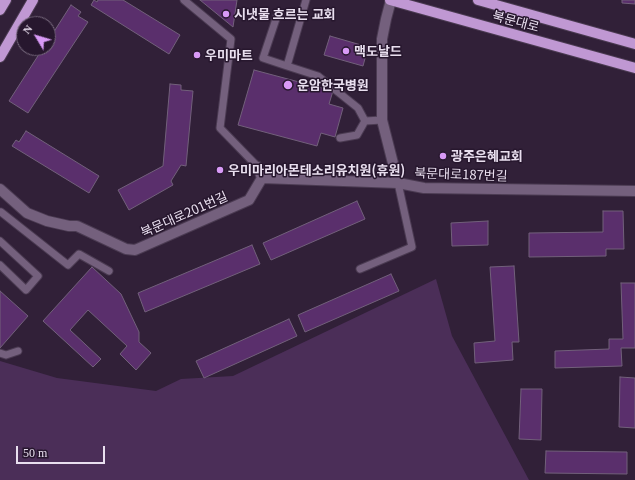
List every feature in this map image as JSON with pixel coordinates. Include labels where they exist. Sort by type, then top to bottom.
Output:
[{"type":"main road","points":[[0,10],[6,0]]},
{"type":"main road","points":[[0,57],[33,0]]},
{"type":"main road","name":"북문대로","points":[[391,0],[635,68]]},
{"type":"main road","name":"북문대로","points":[[478,0],[635,44]]},
{"type":"street","name":"북문대로187번길","points":[[391,0],[382,40],[382,120],[398,183],[424,188],[635,191]]},
{"type":"street","points":[[258,167],[262,178],[398,183]]},
{"type":"street","name":"북문대로201번길","points":[[0,189],[27,213],[47,221],[69,226],[77,226],[126,249],[135,250],[249,200],[262,178]]},
{"type":"lane","points":[[184,0],[231,39],[220,128],[258,167]]},
{"type":"lane","points":[[286,66],[306,0]]},
{"type":"lane","points":[[278,13],[264,58],[318,76],[358,108],[365,121]]},
{"type":"lane","points":[[365,121],[382,120]]},
{"type":"lane","points":[[340,138],[357,135],[365,121]]},
{"type":"lane","points":[[360,269],[412,247],[398,183]]},
{"type":"lane","points":[[0,212],[68,265],[79,254],[109,271]]},
{"type":"lane","points":[[0,242],[38,276],[26,290],[0,265]]},
{"type":"lane","points":[[0,353],[6,355],[18,352]]},
{"type":"shaded area","points":[[436,279],[452,336],[529,480],[0,480],[0,361],[57,378],[156,391],[181,379],[233,376]]},
{"type":"building","points":[[94,0],[97,2],[98,0],[123,0],[180,35],[169,54],[91,5]]},
{"type":"building","name":"시냇물 흐르는 교회","points":[[200,0],[237,0],[233,27]]},
{"type":"building","points":[[622,0],[635,0],[635,4],[622,3]]},
{"type":"building","points":[[71,5],[81,12],[78,16],[88,22],[28,113],[9,101],[38,56],[56,56],[56,28]]},
{"type":"building","name":"맥도날드","points":[[330,36],[368,47],[363,66],[324,55]]},
{"type":"building","name":"운암한국병원","points":[[254,70],[333,91],[329,104],[343,108],[335,137],[321,133],[317,146],[238,125]]},
{"type":"building","points":[[170,84],[181,85],[181,90],[193,91],[186,166],[181,165],[171,181],[173,185],[129,210],[118,190],[163,166]]},
{"type":"building","points":[[26,131],[99,176],[89,193],[12,146],[16,140],[19,142]]},
{"type":"building","points":[[357,201],[365,219],[271,260],[263,243]]},
{"type":"building","points":[[603,211],[623,211],[624,249],[606,249],[606,256],[529,257],[529,233],[603,232]]},
{"type":"building","points":[[488,221],[488,245],[452,246],[451,223]]},
{"type":"building","points":[[252,245],[260,264],[145,312],[138,293]]},
{"type":"building","points":[[514,266],[519,342],[512,342],[513,360],[475,363],[474,343],[495,341],[490,267]]},
{"type":"building","points":[[92,267],[121,294],[139,332],[139,342],[151,353],[136,370],[120,354],[127,346],[88,310],[70,330],[101,359],[93,367],[43,321]]},
{"type":"building","points":[[391,274],[399,291],[305,332],[298,315]]},
{"type":"building","points":[[621,283],[635,283],[635,348],[621,348],[622,366],[555,368],[555,351],[609,349],[609,339],[623,339]]},
{"type":"building","points":[[0,291],[28,316],[0,348]]},
{"type":"building","points":[[289,319],[297,336],[204,378],[196,361]]},
{"type":"building","points":[[620,377],[635,378],[635,428],[619,427]]},
{"type":"building","points":[[521,389],[542,389],[541,440],[519,439]]},
{"type":"building","points":[[546,451],[627,452],[627,474],[545,473]]},
{"type":"place","name":"시냇물 흐르는 교회","points":[[226,14]]},
{"type":"place","name":"맥도날드","points":[[346,51]]},
{"type":"place","name":"우미마트","points":[[197,55]]},
{"type":"place","name":"운암한국병원","points":[[288,85]]},
{"type":"place","name":"광주은혜교회","points":[[443,156]]},
{"type":"place","name":"우미마리아몬테소리유치원(휴원)","points":[[220,170]]}]
